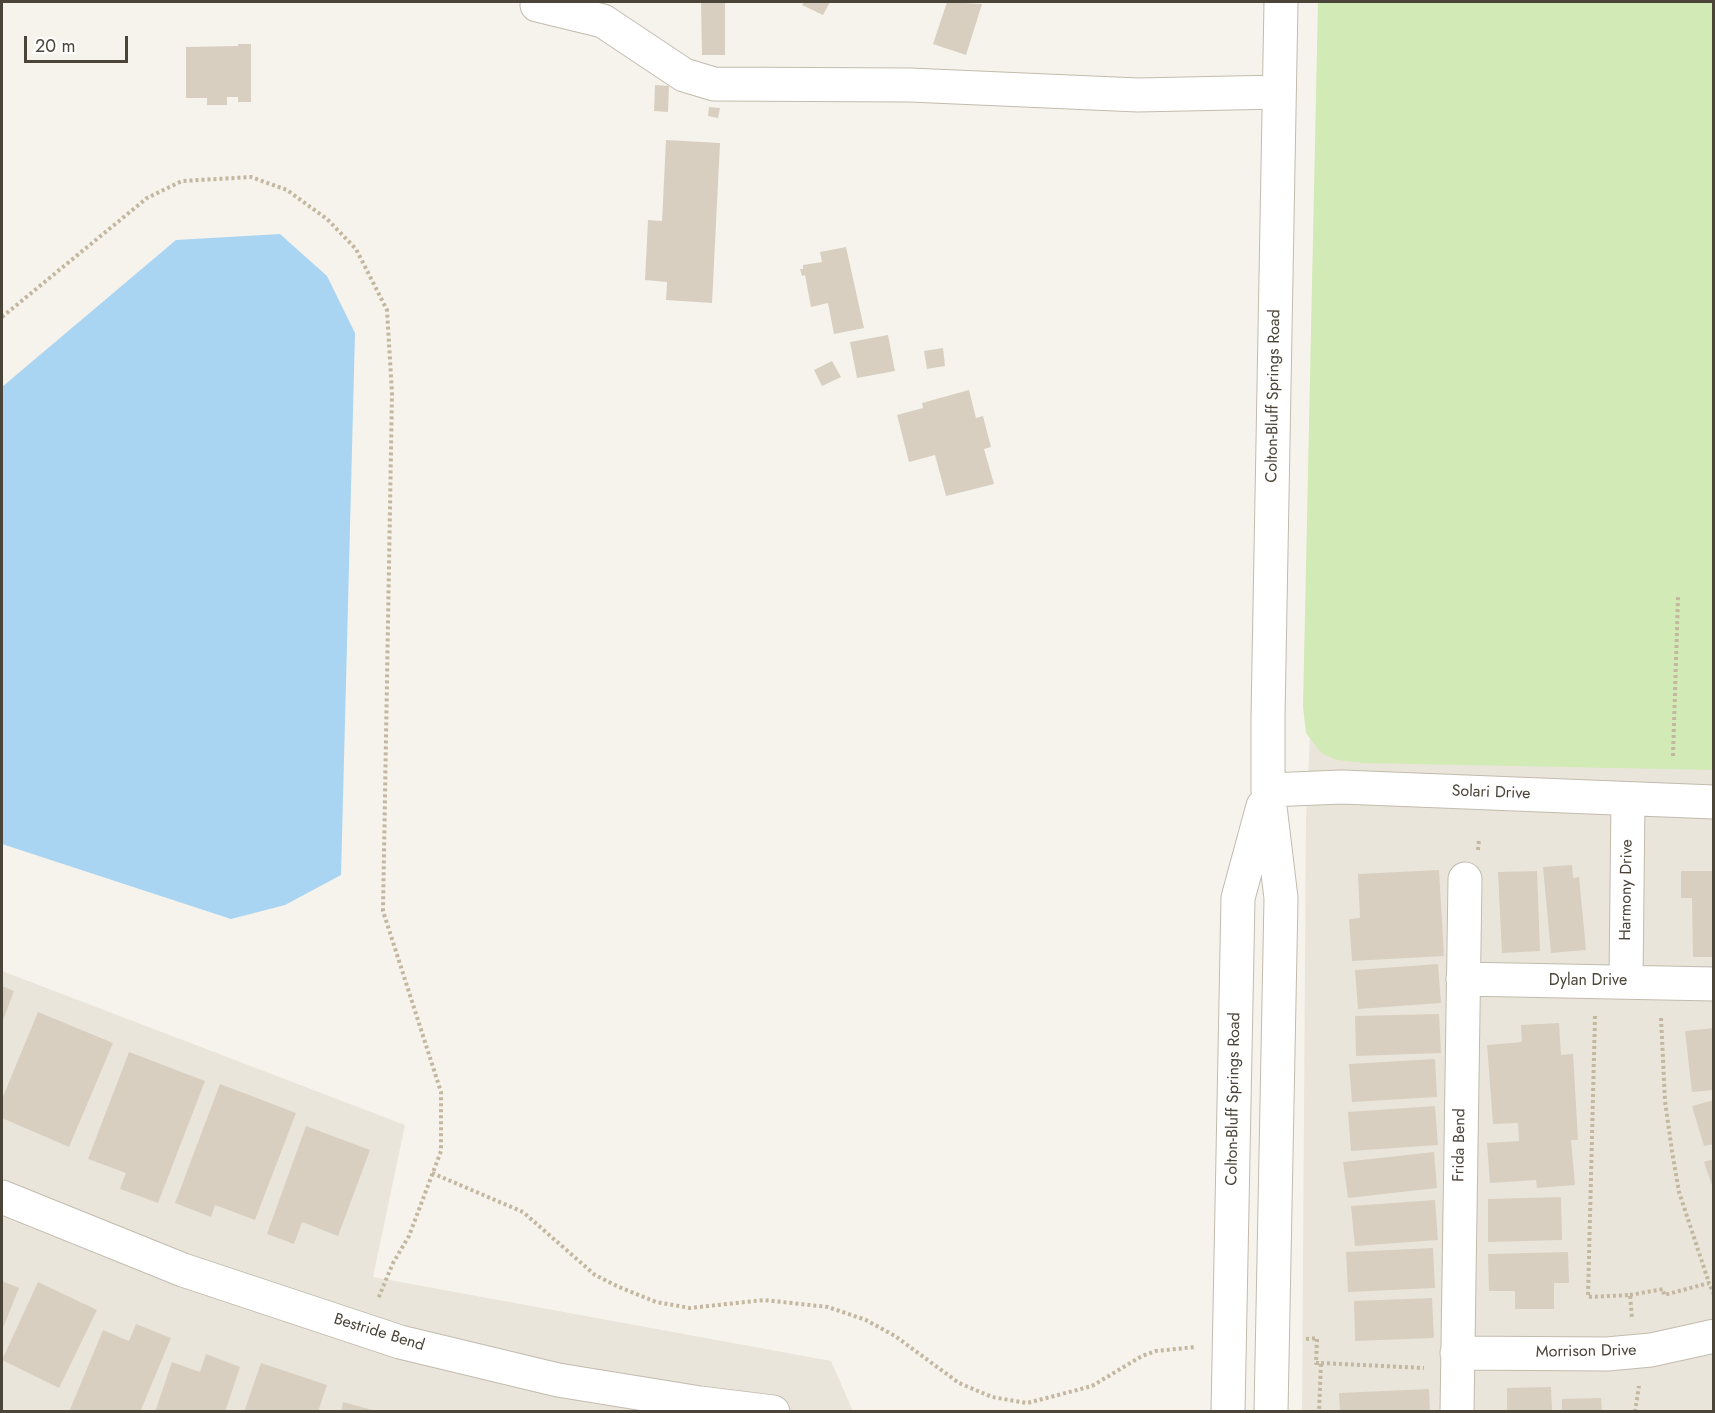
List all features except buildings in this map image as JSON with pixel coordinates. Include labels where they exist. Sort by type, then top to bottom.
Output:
[{"type":"street","name":"Colton-Bluff Springs Road","points":[[1271,1412],[1281,898],[1268,790],[1281,2]]},
{"type":"street","points":[[537,5],[603,21],[684,75],[714,84],[910,85],[1137,95],[1279,92]]},
{"type":"street","name":"Solari Drive","points":[[1268,790],[1342,787],[1713,802]]},
{"type":"street","name":"Colton-Bluff Springs Road","points":[[1228,1412],[1238,898],[1268,790]]},
{"type":"street","name":"Harmony Drive","points":[[1626,981],[1628,799]]},
{"type":"street","name":"Frida Bend","points":[[1457,1412],[1446,1361],[1463,980],[1465,879]]},
{"type":"street","name":"Dylan Drive","points":[[1463,980],[1713,984]]},
{"type":"street","name":"Bestride Bend","points":[[2,1197],[183,1270],[400,1342],[558,1380],[700,1403],[773,1412]]},
{"type":"street","name":"Morrison Drive","points":[[1446,1361],[1617,1353],[1688,1343],[1713,1336]]},
{"type":"path","points":[[2,316],[147,198],[183,181],[251,177],[287,190],[327,219],[356,249],[374,280],[387,310],[392,393],[383,911],[441,1092],[441,1151],[409,1236],[393,1263],[376,1306]]},
{"type":"path","points":[[1673,756],[1678,597]]},
{"type":"path","points":[[1595,1006],[1588,1297],[1630,1295],[1663,1289],[1665,1295],[1709,1283]]},
{"type":"path","points":[[1661,1008],[1665,1101],[1679,1192],[1713,1295]]},
{"type":"path","points":[[432,1173],[523,1212],[595,1275],[656,1302],[690,1308],[764,1300],[828,1307],[866,1320],[895,1336],[959,1383],[992,1397],[1027,1403],[1092,1386],[1142,1356],[1156,1351],[1203,1346]]},
{"type":"path","points":[[1630,1295],[1632,1322]]},
{"type":"path","points":[[1298,1339],[1317,1338],[1316,1363],[1446,1361]]},
{"type":"path","points":[[1319,1412],[1321,1363]]},
{"type":"path","points":[[1635,1412],[1640,1376]]},
{"type":"shaded area","points":[[1346,2],[1713,2],[1713,1411],[1302,1412],[1306,818]]},
{"type":"shaded area","points":[[2,971],[405,1125],[373,1277],[831,1361],[853,1411],[2,1411]]},
{"type":"green space","points":[[1318,2],[1713,2],[1713,770],[1364,763],[1337,760],[1321,753],[1306,733],[1303,707]]},
{"type":"water","points":[[280,234],[327,276],[355,333],[341,875],[285,905],[231,919],[2,844],[2,387],[176,240]]}]
